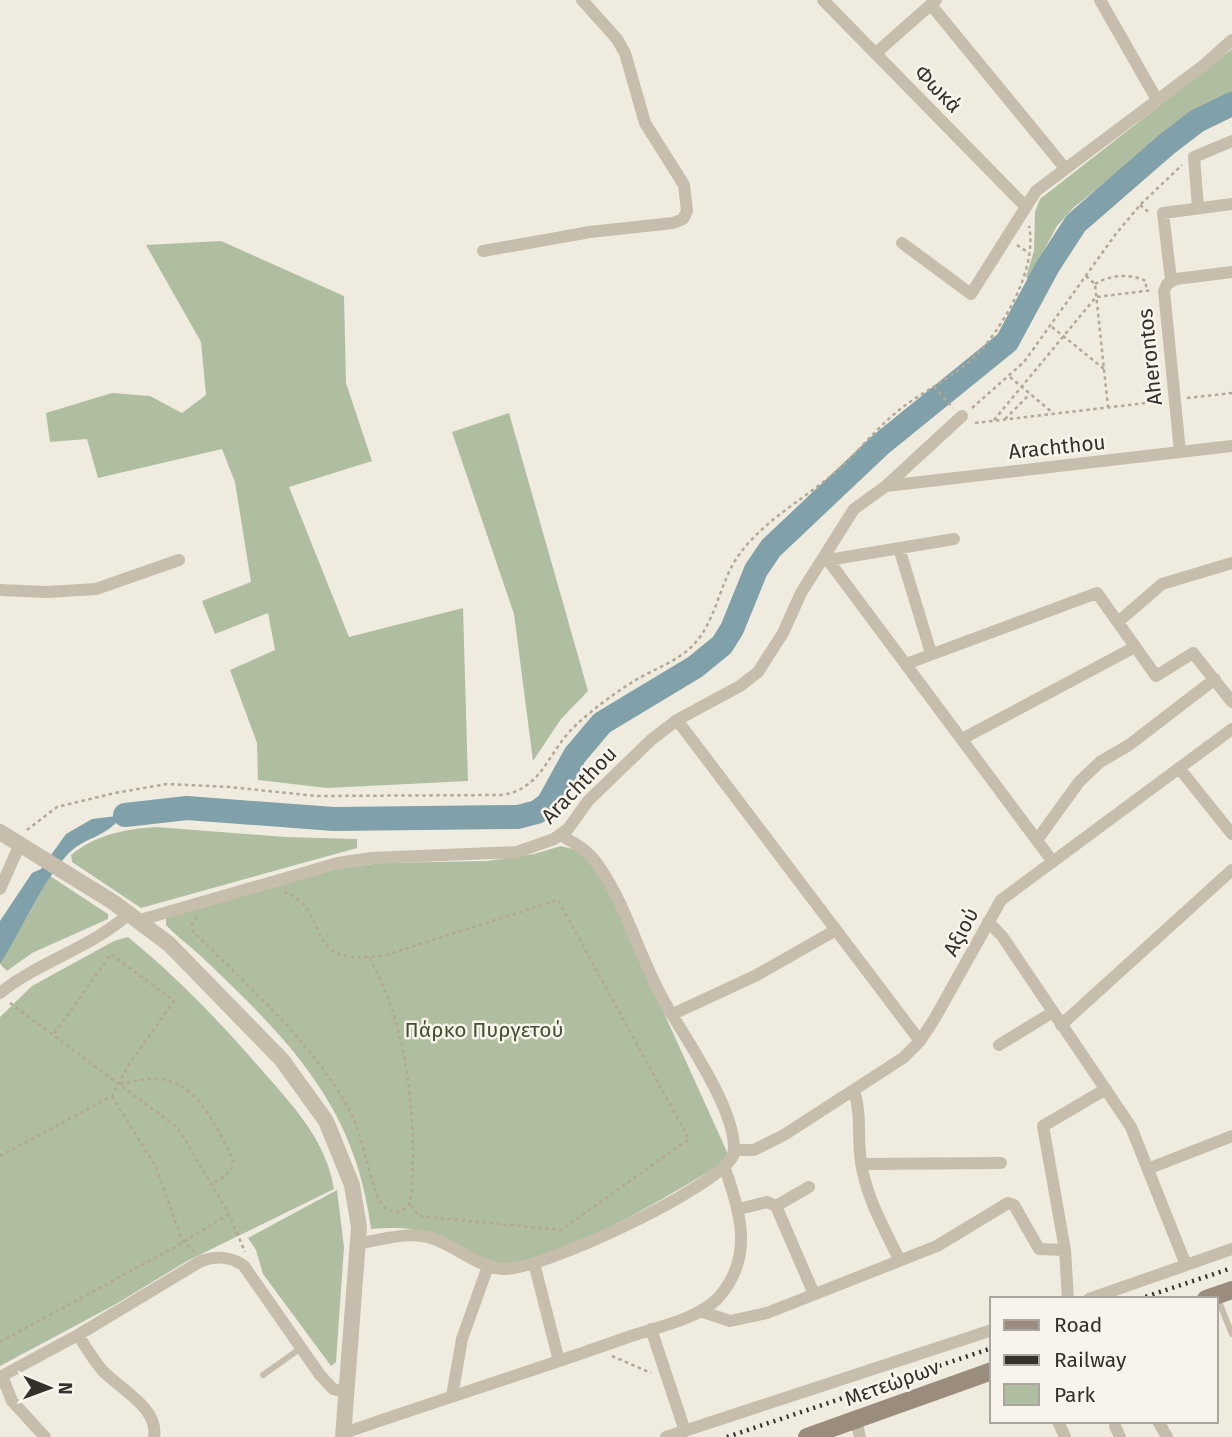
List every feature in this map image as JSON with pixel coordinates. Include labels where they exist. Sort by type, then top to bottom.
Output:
[{"type":"main road","name":"Μετεώρων","points":[[807,1437],[858,1429],[990,1372]]},
{"type":"street","points":[[483,251],[590,232],[673,223],[682,219],[687,211],[684,185],[654,139],[639,109],[625,53],[605,23],[582,0]]},
{"type":"street","name":"Φωκά","points":[[823,0],[1025,206]]},
{"type":"street","points":[[1100,0],[1156,98]]},
{"type":"street","points":[[876,53],[934,2],[1064,167]]},
{"type":"street","points":[[902,243],[971,294],[1036,191],[1156,98],[1204,65],[1232,40]]},
{"type":"street","points":[[1198,208],[1194,157],[1232,141]]},
{"type":"street","points":[[1168,284],[1163,213],[1232,204]]},
{"type":"street","name":"Aherontos","points":[[1180,452],[1162,301],[1168,284],[1232,272]]},
{"type":"street","name":"Arachthou","points":[[0,994],[16,980],[135,917],[338,863],[370,858],[517,852],[538,847],[561,835],[626,763],[677,720],[740,686],[758,673],[783,633],[801,593],[827,558],[841,525],[854,509],[886,486],[962,416]]},
{"type":"street","name":"Arachthou","points":[[886,486],[1232,446]]},
{"type":"street","points":[[954,538],[827,558],[1053,862]]},
{"type":"street","points":[[899,548],[931,653]]},
{"type":"street","points":[[0,590],[47,592],[96,589],[179,560]]},
{"type":"street","points":[[1118,622],[1162,584],[1232,563]]},
{"type":"street","points":[[906,664],[1097,593],[1156,676],[1193,653],[1232,702]]},
{"type":"street","points":[[962,739],[1135,647]]},
{"type":"street","points":[[1037,840],[1079,782],[1093,769],[1215,679]]},
{"type":"street","points":[[677,720],[920,1041]]},
{"type":"street","name":"Αξιού","points":[[735,1150],[749,1151],[771,1142],[903,1058],[920,1041],[1001,900],[1232,729]]},
{"type":"street","points":[[1179,768],[1232,834]]},
{"type":"street","points":[[0,832],[74,876],[135,917],[190,963],[236,1010],[311,1097],[332,1132],[356,1199],[360,1243],[344,1435],[700,1311],[723,1291],[739,1261],[743,1234],[739,1209],[725,1168]]},
{"type":"street","points":[[360,1243],[424,1236],[488,1266],[509,1269],[534,1263],[634,1221],[725,1168],[735,1150],[732,1132],[715,1092],[602,870],[587,852],[561,835]]},
{"type":"street","points":[[0,889],[25,847]]},
{"type":"street","points":[[1061,1025],[1232,870]]},
{"type":"street","points":[[988,922],[1002,936],[1131,1127],[1150,1168],[1186,1265]]},
{"type":"street","points":[[673,1014],[757,975],[836,930]]},
{"type":"street","points":[[999,1045],[1052,1012]]},
{"type":"street","points":[[1068,1297],[1065,1250],[1043,1126],[1106,1089]]},
{"type":"street","points":[[854,1091],[859,1108],[861,1164],[874,1207],[899,1259]]},
{"type":"street","points":[[1150,1168],[1232,1136]]},
{"type":"street","points":[[861,1164],[1001,1163]]},
{"type":"street","points":[[776,1206],[809,1187]]},
{"type":"street","points":[[739,1209],[767,1202],[776,1206],[814,1294]]},
{"type":"street","points":[[700,1311],[736,1321],[814,1294],[950,1239],[1008,1203],[1014,1205],[1039,1249],[1065,1250]]},
{"type":"street","points":[[1095,1297],[1232,1249]]},
{"type":"street","points":[[45,1437],[12,1401],[1,1377],[206,1259],[231,1259],[244,1266],[333,1389],[348,1392]]},
{"type":"street","points":[[534,1263],[559,1361]]},
{"type":"street","points":[[452,1396],[462,1339],[488,1266]]},
{"type":"street","points":[[651,1329],[685,1431]]},
{"type":"street","points":[[666,1437],[990,1331]]},
{"type":"street","points":[[78,1335],[103,1370],[147,1412],[153,1421],[155,1437]]},
{"type":"lane","points":[[1218,1295],[1232,1334]]},
{"type":"lane","points":[[263,1375],[301,1348]]},
{"type":"path","points":[[962,416],[1009,376],[1051,326],[1140,205],[1194,157]]},
{"type":"path","points":[[25,847],[28,829],[57,807],[167,784],[219,786],[316,796],[500,795],[527,787],[547,765],[558,744],[587,715],[631,683],[695,645],[708,627],[734,564],[757,535],[838,470],[901,408],[954,374],[980,351],[1009,308],[1031,246],[1025,206]]},
{"type":"path","points":[[1086,276],[1096,284]]},
{"type":"path","points":[[1096,284],[1112,276],[1136,278],[1146,281],[1146,290]]},
{"type":"path","points":[[1096,284],[1108,407]]},
{"type":"path","points":[[994,420],[1096,297],[1168,284]]},
{"type":"path","points":[[1051,326],[1104,369]]},
{"type":"path","points":[[1009,376],[1053,413]]},
{"type":"path","points":[[933,386],[969,423],[1232,393]]},
{"type":"path","points":[[1006,419],[1030,394]]},
{"type":"path","points":[[276,892],[285,892],[301,900],[331,951],[341,955],[369,957],[386,955],[558,900],[689,1139],[561,1230],[419,1216],[410,1203],[412,1122],[404,1058],[388,1001],[369,957]]},
{"type":"path","points":[[197,918],[192,931],[300,1042],[334,1087],[358,1128],[381,1203],[387,1209],[400,1212],[410,1203]]},
{"type":"path","points":[[0,1156],[112,1096],[128,1066],[174,1001],[111,954],[53,1035]]},
{"type":"path","points":[[0,994],[178,1128],[229,1214],[175,1247],[0,1342]]},
{"type":"path","points":[[120,1084],[157,1079],[169,1081],[198,1101],[233,1159],[233,1167],[229,1173],[211,1184]]},
{"type":"path","points":[[112,1096],[156,1167],[183,1240],[206,1259]]},
{"type":"path","points":[[603,1346],[612,1356],[667,1376]]},
{"type":"green space","points":[[1232,49],[1232,93],[1183,120],[1073,208],[1057,226],[1028,279],[1026,277],[1034,251],[1035,212],[1040,199]]},
{"type":"green space","points":[[221,241],[344,296],[346,383],[372,461],[289,487],[349,637],[463,608],[468,781],[327,788],[258,780],[257,743],[230,670],[275,650],[268,613],[215,634],[202,601],[251,582],[235,482],[222,449],[98,478],[87,439],[50,442],[46,413],[112,393],[150,396],[182,413],[206,395],[201,342],[146,245]]},
{"type":"green space","points":[[509,413],[588,691],[561,719],[533,761],[514,614],[452,432]]},
{"type":"green space","points":[[155,827],[285,837],[357,839],[357,848],[141,908],[72,862],[71,855],[90,842],[122,831]]},
{"type":"green space","name":"Πάρκο Πυργετού","points":[[561,846],[580,851],[605,883],[728,1154],[724,1162],[704,1175],[610,1227],[542,1256],[513,1263],[488,1261],[429,1233],[397,1228],[371,1229],[363,1186],[351,1147],[335,1112],[315,1080],[266,1020],[166,925],[166,917],[324,871],[379,863],[487,861],[534,854]]},
{"type":"green space","points":[[50,876],[108,914],[108,919],[32,953],[7,971],[0,964]]},
{"type":"green space","points":[[128,937],[213,1016],[295,1109],[324,1154],[334,1189],[187,1261],[116,1304],[0,1366],[0,1017],[32,986],[114,941]]},
{"type":"green space","points":[[337,1190],[344,1247],[336,1362],[331,1366],[263,1274],[256,1250],[248,1238]]},
{"type":"water","points":[[125,815],[107,830],[68,854],[41,892],[0,964],[0,921],[32,873],[41,869],[66,834],[92,819]]},
{"type":"waterway","points":[[125,815],[187,808],[334,819],[518,817],[537,812],[548,804],[575,755],[602,723],[695,667],[722,645],[732,629],[756,570],[771,548],[880,445],[1007,342],[1048,266],[1076,223],[1197,121],[1232,104]]},
{"type":"railway","points":[[1145,1297],[1232,1268]]},
{"type":"railway","points":[[727,1437],[990,1349]]}]
